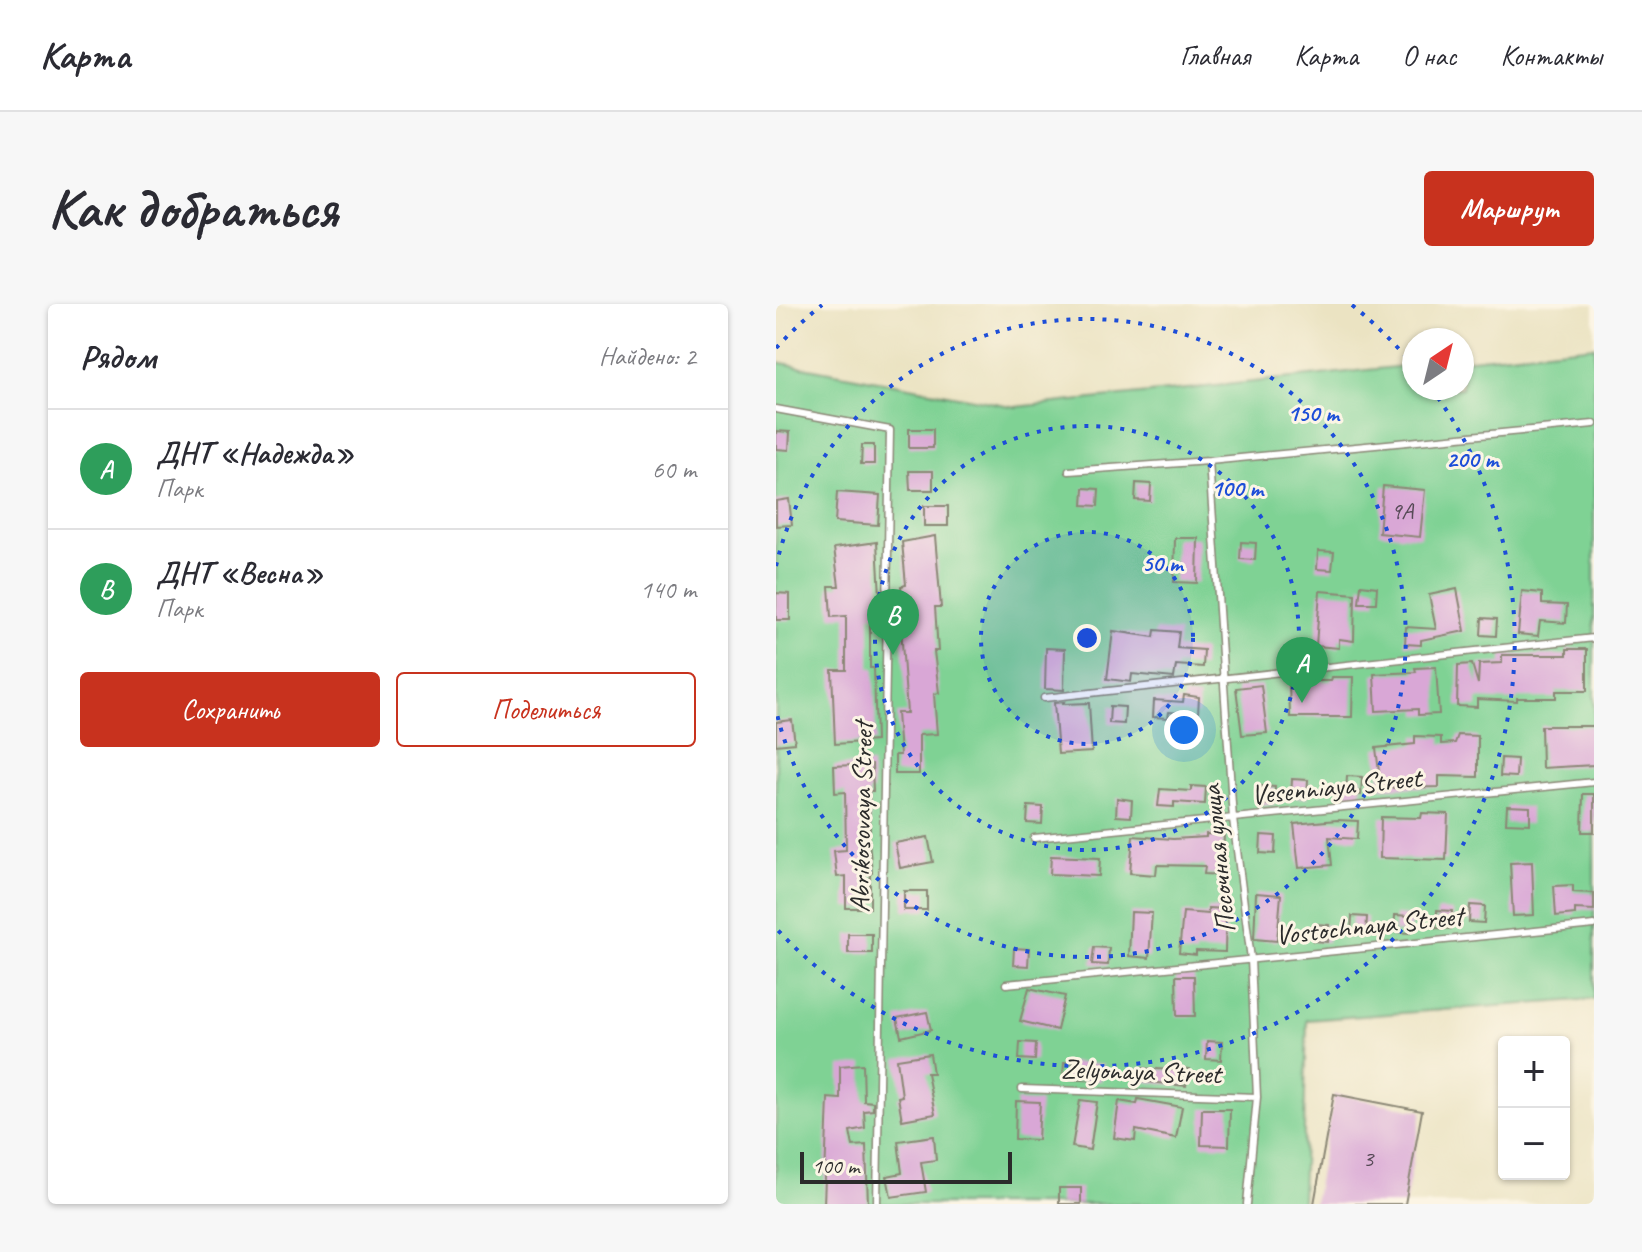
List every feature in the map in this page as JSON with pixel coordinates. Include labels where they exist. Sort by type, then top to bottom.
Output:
[{"type":"lane","name":"Abrikosovaya Street","points":[[776,409],[890,430],[877,1204]]},
{"type":"lane","points":[[1069,471],[1209,461],[1594,424]]},
{"type":"lane","name":"Песочная улица","points":[[1209,461],[1233,819],[1251,959],[1257,1097],[1247,1204]]},
{"type":"lane","points":[[1044,698],[1594,638]]},
{"type":"lane","name":"Vesenniaya Street","points":[[1034,838],[1594,782]]},
{"type":"lane","name":"Vostochnaya Street","points":[[1006,984],[1594,925]]},
{"type":"lane","name":"Zelyonaya Street","points":[[1022,1089],[1257,1097]]},
{"type":"green space","points":[[1594,346],[1594,999],[1307,1020],[1302,1204],[776,1204],[776,362],[1016,407],[1402,366],[1402,400],[1474,400],[1474,359]]},
{"type":"building","points":[[909,429],[933,429],[933,448],[909,448]]},
{"type":"building","points":[[776,431],[790,432],[789,450],[776,449]]},
{"type":"building","points":[[862,445],[874,445],[874,464],[861,464]]},
{"type":"building","points":[[909,471],[933,471],[933,490],[910,490]]},
{"type":"building","points":[[1136,483],[1151,484],[1150,501],[1135,500]]},
{"type":"building","points":[[1383,486],[1425,490],[1420,537],[1379,533]]},
{"type":"building","points":[[1084,488],[1099,489],[1098,506],[1083,505]]},
{"type":"building","points":[[837,492],[880,495],[878,525],[835,522]]},
{"type":"building","points":[[789,499],[792,525],[776,526],[776,501]]},
{"type":"building","points":[[924,506],[948,506],[948,526],[924,526]]},
{"type":"building","points":[[935,536],[941,607],[935,607],[938,651],[934,651],[939,693],[934,694],[937,734],[919,735],[919,774],[895,774],[895,755],[900,755],[897,713],[907,713],[901,628],[905,628],[901,586],[906,585],[902,542]]},
{"type":"building","points":[[1175,538],[1198,538],[1197,583],[1174,582]]},
{"type":"building","points":[[877,542],[881,614],[870,615],[870,668],[874,668],[876,741],[835,744],[832,670],[846,670],[846,616],[831,617],[829,586],[839,586],[834,548]]},
{"type":"building","points":[[1241,542],[1256,543],[1255,560],[1240,559]]},
{"type":"building","points":[[1318,551],[1334,552],[1332,570],[1317,569]]},
{"type":"building","points":[[1361,585],[1377,587],[1376,603],[1359,603]]},
{"type":"building","points":[[1457,589],[1465,631],[1421,640],[1421,645],[1405,644],[1406,627],[1436,629],[1429,595]]},
{"type":"building","points":[[1320,591],[1355,594],[1354,641],[1339,639],[1339,648],[1316,646]]},
{"type":"building","points":[[1522,591],[1542,593],[1542,604],[1567,605],[1566,623],[1540,621],[1538,636],[1518,634]]},
{"type":"building","points":[[776,593],[790,594],[790,620],[776,620]]},
{"type":"building","points":[[1482,618],[1497,619],[1496,636],[1481,635]]},
{"type":"building","points":[[1155,630],[1179,632],[1177,648],[1204,650],[1203,667],[1176,665],[1174,678],[1132,674],[1131,682],[1107,679],[1113,631],[1154,637]]},
{"type":"building","points":[[1046,648],[1065,649],[1064,690],[1045,689]]},
{"type":"building","points":[[1567,649],[1587,649],[1587,691],[1556,691],[1556,698],[1517,698],[1517,701],[1477,699],[1477,707],[1457,706],[1458,665],[1472,664],[1478,684],[1479,664],[1502,663],[1502,655],[1567,655]]},
{"type":"building","points":[[1436,667],[1439,714],[1418,715],[1418,709],[1376,711],[1374,674],[1416,672],[1415,668]]},
{"type":"building","points":[[1332,677],[1353,677],[1352,717],[1290,717],[1289,681],[1331,681]]},
{"type":"building","points":[[1261,685],[1267,733],[1242,735],[1236,688]]},
{"type":"building","points":[[1184,695],[1199,697],[1198,714],[1169,712],[1168,718],[1153,717],[1154,700],[1183,702]]},
{"type":"building","points":[[1054,703],[1089,703],[1092,752],[1058,754]]},
{"type":"building","points":[[1110,706],[1125,707],[1124,724],[1109,723]]},
{"type":"building","points":[[792,720],[795,743],[776,745],[776,722]]},
{"type":"building","points":[[1541,726],[1594,726],[1594,765],[1542,768]]},
{"type":"building","points":[[1458,735],[1478,736],[1478,777],[1439,776],[1439,787],[1381,788],[1376,748],[1415,744],[1415,736],[1441,737],[1441,744],[1455,743]]},
{"type":"building","points":[[1501,758],[1517,759],[1516,777],[1500,776]]},
{"type":"building","points":[[872,764],[873,791],[869,791],[868,830],[872,873],[870,908],[846,908],[846,876],[837,877],[834,851],[846,850],[845,792],[835,793],[834,766]]},
{"type":"building","points":[[1347,776],[1362,777],[1361,795],[1346,794]]},
{"type":"building","points":[[1292,779],[1308,780],[1307,798],[1291,797]]},
{"type":"building","points":[[1191,786],[1206,787],[1205,804],[1174,802],[1174,807],[1158,806],[1160,789],[1191,791]]},
{"type":"building","points":[[1260,786],[1275,787],[1274,805],[1259,804]]},
{"type":"building","points":[[1583,794],[1594,794],[1594,832],[1582,832]]},
{"type":"building","points":[[1117,798],[1132,800],[1131,817],[1116,816]]},
{"type":"building","points":[[1028,806],[1043,807],[1042,824],[1027,823]]},
{"type":"building","points":[[1507,806],[1530,807],[1530,824],[1506,823]]},
{"type":"building","points":[[1422,813],[1448,814],[1446,860],[1380,858],[1381,817],[1421,818]]},
{"type":"building","points":[[1358,821],[1357,839],[1329,837],[1332,865],[1299,868],[1294,824]]},
{"type":"building","points":[[1206,834],[1224,835],[1222,875],[1204,874],[1205,866],[1157,865],[1156,875],[1130,873],[1133,836],[1173,839],[1206,837]]},
{"type":"building","points":[[1261,835],[1276,836],[1275,854],[1260,853]]},
{"type":"building","points":[[928,837],[933,862],[900,868],[895,843]]},
{"type":"building","points":[[1051,856],[1100,858],[1099,876],[1050,874]]},
{"type":"building","points":[[1532,862],[1534,915],[1513,916],[1510,863]]},
{"type":"building","points":[[1573,885],[1573,892],[1594,893],[1594,910],[1575,909],[1575,914],[1556,916],[1554,886]]},
{"type":"building","points":[[904,891],[927,891],[927,910],[904,910]]},
{"type":"building","points":[[1256,893],[1281,895],[1277,941],[1254,939]]},
{"type":"building","points":[[1470,905],[1485,906],[1484,923],[1469,922]]},
{"type":"building","points":[[1208,908],[1226,909],[1225,952],[1179,953],[1183,912],[1208,914]]},
{"type":"building","points":[[1437,910],[1452,911],[1451,929],[1436,928]]},
{"type":"building","points":[[1131,912],[1152,913],[1149,958],[1129,956]]},
{"type":"building","points":[[1395,915],[1411,916],[1410,933],[1394,932]]},
{"type":"building","points":[[1352,916],[1367,917],[1366,935],[1351,934]]},
{"type":"building","points":[[1314,924],[1329,925],[1328,942],[1313,941]]},
{"type":"building","points":[[848,934],[872,934],[872,953],[848,953]]},
{"type":"building","points":[[1094,947],[1109,948],[1108,965],[1092,964]]},
{"type":"building","points":[[1014,948],[1029,949],[1028,966],[1013,965]]},
{"type":"building","points":[[1176,976],[1194,976],[1195,1016],[1177,1016]]},
{"type":"building","points":[[1029,988],[1065,996],[1057,1030],[1020,1021]]},
{"type":"building","points":[[927,1012],[931,1030],[901,1037],[897,1018]]},
{"type":"building","points":[[1207,1041],[1222,1042],[1221,1060],[1206,1059]]},
{"type":"building","points":[[1020,1042],[1036,1043],[1035,1060],[1019,1059]]},
{"type":"building","points":[[930,1054],[933,1073],[927,1073],[935,1114],[902,1120],[897,1059]]},
{"type":"building","points":[[1064,1062],[1103,1064],[1101,1081],[1063,1079]]},
{"type":"building","points":[[863,1064],[864,1101],[873,1102],[873,1110],[864,1111],[865,1128],[850,1131],[853,1146],[866,1145],[868,1204],[824,1204],[828,1098],[840,1099],[840,1066]]},
{"type":"building","points":[[1173,1067],[1189,1069],[1186,1086],[1139,1081],[1139,1068],[1173,1070]]},
{"type":"building","points":[[1334,1094],[1422,1111],[1405,1204],[1314,1204]]},
{"type":"building","points":[[1138,1099],[1182,1107],[1176,1138],[1136,1130],[1135,1141],[1114,1138],[1119,1101],[1137,1104]]},
{"type":"building","points":[[1080,1100],[1097,1102],[1090,1150],[1072,1147]]},
{"type":"building","points":[[1016,1101],[1040,1102],[1038,1140],[1015,1139]]},
{"type":"building","points":[[1202,1109],[1230,1109],[1229,1146],[1201,1145]]},
{"type":"building","points":[[934,1136],[936,1160],[921,1162],[926,1192],[891,1197],[887,1176],[902,1173],[898,1141]]},
{"type":"building","points":[[1059,1188],[1081,1188],[1081,1204],[1059,1204]]},
{"type":"place","name":"ДНТ «Весна»","points":[[893,655]]},
{"type":"place","name":"ДНТ «Надежда»","points":[[1302,703]]}]
